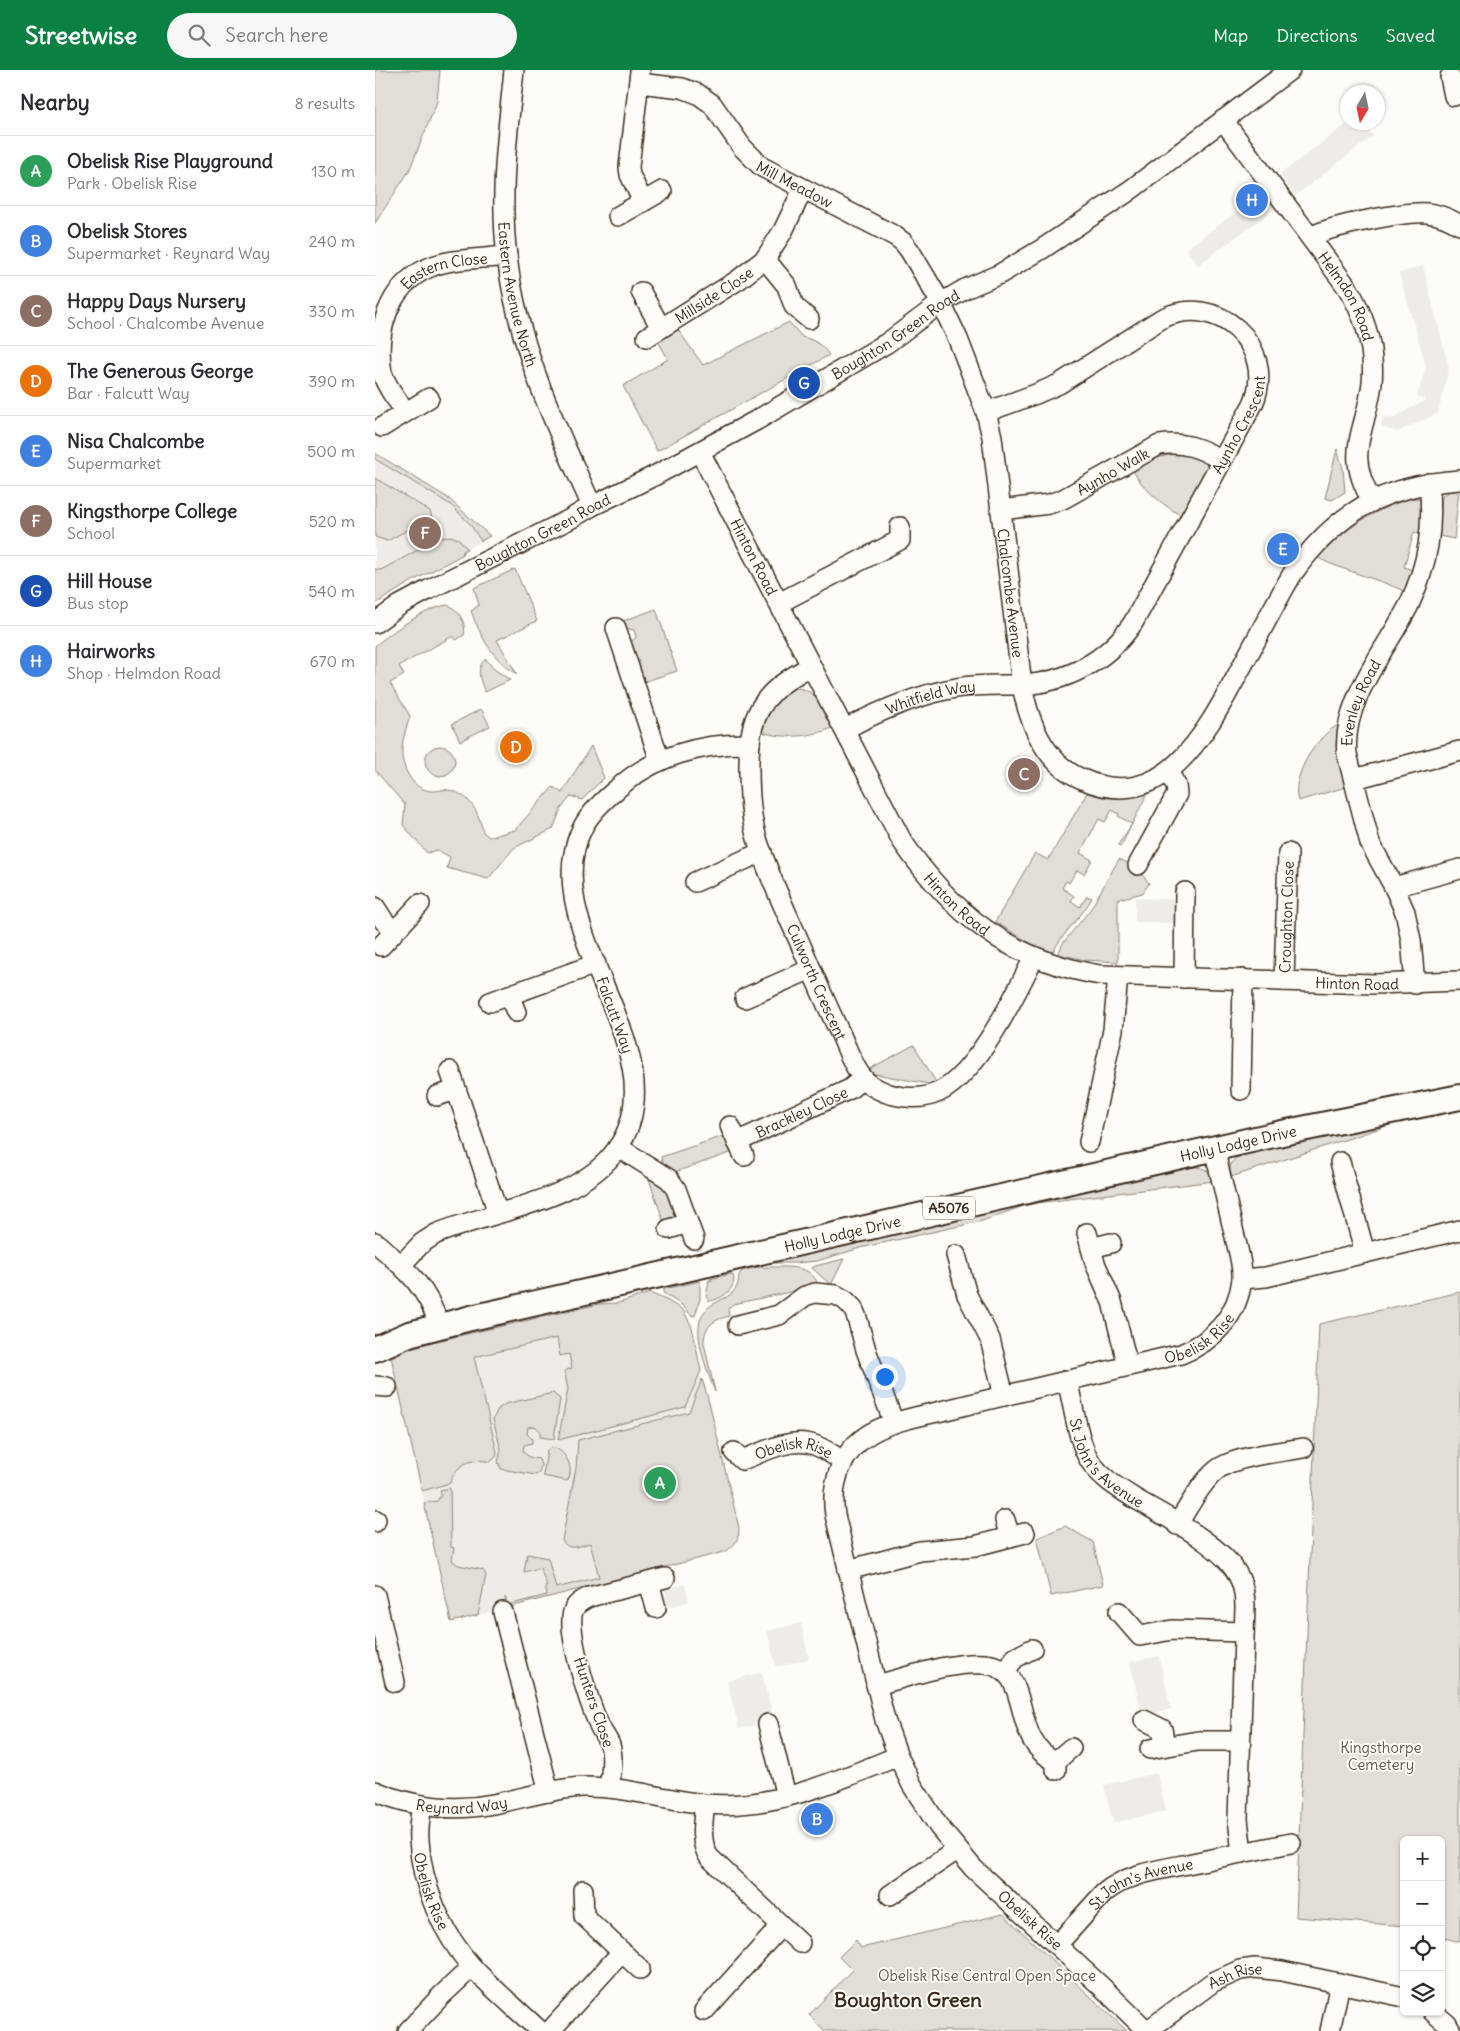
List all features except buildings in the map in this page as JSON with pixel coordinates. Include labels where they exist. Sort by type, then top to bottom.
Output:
[{"type":"main road","name":"Holly Lodge Drive","points":[[375,1350],[409,1334],[439,1325],[1214,1148],[1345,1119],[1460,1097]]},
{"type":"street","name":"Eastern Avenue North","points":[[513,70],[504,178],[507,256],[514,296],[540,388],[592,506]]},
{"type":"street","name":"Boughton Green Road","points":[[375,623],[428,590],[570,519],[592,506],[619,495],[700,452],[842,371],[887,343],[941,303],[965,289],[1008,270],[1085,221],[1129,191],[1290,70]]},
{"type":"street","points":[[1453,74],[1453,96]]},
{"type":"street","name":"Mill Meadow","points":[[643,202],[630,175],[629,167],[640,76],[697,94],[712,104],[753,160],[773,174],[895,236],[903,242],[930,282],[941,303]]},
{"type":"street","name":"Helmdon Road","points":[[1223,120],[1311,237],[1353,296],[1362,315],[1369,337],[1372,381],[1357,454],[1360,477],[1373,501]]},
{"type":"street","name":"Millside Close","points":[[641,292],[654,333],[738,280],[765,259],[783,231],[803,189]]},
{"type":"street","points":[[618,216],[662,191]]},
{"type":"street","points":[[1311,237],[1332,228],[1409,213],[1437,215],[1460,225]]},
{"type":"street","name":"Eastern Close","points":[[406,412],[393,394],[382,373],[378,350],[379,329],[389,304],[406,283],[429,268],[447,263],[507,256]]},
{"type":"street","name":"Millside Close","points":[[765,259],[787,286],[795,306],[809,319]]},
{"type":"street","name":"Chalcombe Avenue","points":[[941,303],[958,339],[986,412],[992,437],[1022,685],[1028,713],[1039,740],[1054,759],[1078,777],[1107,787],[1129,787],[1146,783],[1168,772],[1192,750],[1210,725],[1286,586],[1307,555],[1347,516],[1373,501],[1390,494],[1429,483],[1460,480]]},
{"type":"street","name":"Aynho Crescent","points":[[986,412],[1059,384],[1168,315],[1186,310],[1206,312],[1232,323],[1252,350],[1257,368],[1258,385],[1256,396],[1136,618],[1120,640],[1103,656],[1080,670],[1056,679],[1022,685]]},
{"type":"street","points":[[382,427],[429,398]]},
{"type":"street","name":"Aynho Walk","points":[[1001,510],[1049,504],[1063,499],[1159,445],[1194,446],[1221,460]]},
{"type":"street","name":"Hinton Road","points":[[700,452],[902,841],[923,872],[956,906],[992,934],[1034,957],[1081,972],[1118,976],[1375,984],[1460,981]]},
{"type":"street","name":"Evenley Road","points":[[1415,984],[1409,926],[1395,887],[1370,843],[1347,748],[1350,719],[1367,679],[1403,616],[1417,583],[1431,536],[1432,516],[1429,483]]},
{"type":"street","points":[[779,602],[900,540],[900,527]]},
{"type":"street","points":[[622,634],[660,761]]},
{"type":"street","name":"Culworth Crescent","points":[[811,666],[785,681],[766,698],[754,722],[750,744],[749,778],[751,810],[762,852],[811,969],[853,1062],[863,1078],[883,1091],[909,1098],[929,1095],[951,1084],[989,1039],[1005,1014],[1034,957]]},
{"type":"street","name":"Whitfield Way","points":[[845,729],[902,702],[929,694],[971,686],[1022,685]]},
{"type":"street","name":"Falcutt Way","points":[[401,1265],[430,1238],[444,1231],[574,1186],[603,1166],[618,1147],[631,1119],[635,1094],[635,1078],[628,1050],[576,908],[573,886],[575,848],[582,830],[582,811],[607,798],[631,777],[660,761],[704,747],[750,744]]},
{"type":"street","points":[[1354,779],[1460,751]]},
{"type":"street","points":[[1137,865],[1177,794],[1176,785],[1168,772]]},
{"type":"street","points":[[695,882],[762,852]]},
{"type":"street","name":"Croughton Close","points":[[1284,980],[1289,853]]},
{"type":"street","points":[[1395,887],[1460,869]]},
{"type":"street","points":[[1184,978],[1190,900]]},
{"type":"street","points":[[381,946],[420,904]]},
{"type":"street","points":[[375,907],[384,921],[395,931]]},
{"type":"street","points":[[490,1002],[512,1004],[596,964]]},
{"type":"street","points":[[745,998],[811,969]]},
{"type":"street","points":[[1089,1142],[1095,1085],[1113,1030],[1118,976]]},
{"type":"street","points":[[1241,1090],[1243,979]]},
{"type":"street","points":[[450,1071],[498,1213]]},
{"type":"street","name":"Brackley Close","points":[[737,1142],[849,1089],[863,1078]]},
{"type":"street","points":[[437,1096],[456,1090]]},
{"type":"street","points":[[618,1147],[669,1180],[676,1189],[691,1231],[669,1229]]},
{"type":"street","name":"Obelisk Rise","points":[[1147,2031],[1005,1898],[957,1850],[926,1808],[898,1756],[885,1720],[833,1502],[835,1480],[843,1461],[853,1447],[870,1433],[894,1424],[1004,1396],[1181,1354],[1208,1340],[1227,1320],[1234,1306],[1242,1279],[1241,1265],[1214,1148]]},
{"type":"street","points":[[1348,1172],[1365,1253]]},
{"type":"street","points":[[1242,1279],[1266,1277],[1460,1230]]},
{"type":"street","points":[[1111,1243],[1089,1241],[1112,1302],[1128,1366]]},
{"type":"street","points":[[375,1242],[416,1280],[427,1294],[439,1325]]},
{"type":"street","points":[[962,1260],[967,1295],[990,1339],[1004,1396]]},
{"type":"street","points":[[746,1318],[779,1315],[805,1296],[815,1293],[836,1295],[845,1300],[853,1308],[857,1318],[866,1350],[894,1424]]},
{"type":"street","name":"St John's Avenue","points":[[1067,1380],[1085,1451],[1090,1462],[1114,1484],[1222,1555],[1239,1576],[1245,1596],[1238,1819],[1242,1853]]},
{"type":"street","name":"Obelisk Rise","points":[[739,1460],[797,1442],[818,1446],[843,1461]]},
{"type":"street","points":[[1177,1525],[1207,1480],[1221,1467],[1239,1460],[1296,1455]]},
{"type":"street","points":[[848,1570],[920,1551],[975,1546],[1013,1530]]},
{"type":"street","name":"Hunters Close","points":[[609,1788],[612,1756],[610,1746],[599,1724],[588,1694],[572,1633],[571,1615],[574,1608],[580,1602],[589,1597],[657,1580],[656,1608]]},
{"type":"street","points":[[375,1595],[382,1654],[395,1682]]},
{"type":"street","points":[[503,1612],[500,1633],[549,1792]]},
{"type":"street","points":[[1119,1612],[1140,1636],[1172,1630],[1245,1632]]},
{"type":"street","points":[[1005,1671],[1015,1658],[1032,1648]]},
{"type":"street","points":[[877,1685],[962,1665],[985,1664],[999,1668],[1010,1677],[1018,1694],[1031,1740],[1043,1754],[1056,1766],[1071,1748]]},
{"type":"street","points":[[1144,1720],[1162,1729],[1158,1747],[1198,1742],[1240,1741]]},
{"type":"street","points":[[768,1724],[786,1796]]},
{"type":"street","name":"Reynard Way","points":[[375,1791],[422,1805],[449,1808],[476,1806],[580,1788],[609,1788],[705,1804],[742,1805],[786,1796],[834,1782],[898,1756]]},
{"type":"street","points":[[705,1804],[702,1838],[705,1850],[716,1864],[800,1944]]},
{"type":"street","name":"Obelisk Rise","points":[[422,1805],[419,1838],[425,1877],[443,1923],[472,1967],[541,2031]]},
{"type":"street","name":"St John's Avenue","points":[[1057,1945],[1098,1899],[1119,1883],[1153,1872],[1291,1843]]},
{"type":"street","points":[[890,1895],[957,1850]]},
{"type":"street","points":[[583,1890],[584,1916],[640,1969]]},
{"type":"street","points":[[716,2006],[781,1926]]},
{"type":"street","points":[[550,2031],[622,1952]]},
{"type":"street","points":[[408,2031],[472,1967]]},
{"type":"street","name":"Ash Rise","points":[[1147,2031],[1213,1982],[1240,1970],[1269,1969],[1400,1996]]},
{"type":"street","points":[[1330,2031],[1340,1983]]},
{"type":"street","points":[[1438,2016],[1447,2024],[1451,2031]]},
{"type":"shaded area","points":[[1340,129],[1368,130],[1373,136],[1295,196],[1279,175]]},
{"type":"shaded area","points":[[1270,199],[1276,208],[1198,265],[1186,249],[1244,206],[1250,214]]},
{"type":"shaded area","points":[[1423,266],[1449,368],[1438,413],[1397,432],[1381,427],[1383,417],[1395,417],[1426,400],[1417,397],[1426,366],[1399,273]]},
{"type":"shaded area","points":[[375,459],[451,505],[470,524],[481,541],[375,601]]},
{"type":"shaded area","points":[[1135,898],[1177,899],[1177,923],[1135,922]]},
{"type":"shaded area","points":[[599,1304],[658,1311],[704,1382],[710,1406],[581,1439],[615,1580],[451,1622],[391,1357],[407,1349],[436,1341]]},
{"type":"shaded area","points":[[685,1584],[689,1602],[668,1607],[664,1589]]},
{"type":"shaded area","points":[[801,1623],[809,1659],[776,1667],[767,1631]]},
{"type":"shaded area","points":[[1159,1656],[1171,1709],[1142,1716],[1130,1662]]},
{"type":"shaded area","points":[[762,1672],[774,1721],[739,1729],[727,1681]]},
{"type":"shaded area","points":[[1157,1773],[1166,1811],[1113,1823],[1104,1785]]},
{"type":"green space","points":[[375,70],[440,70],[437,102],[409,171],[375,223]]},
{"type":"green space","points":[[789,322],[802,337],[817,343],[829,355],[657,451],[623,386],[668,359],[658,341],[678,330],[703,365]]},
{"type":"green space","points":[[1337,449],[1343,469],[1345,492],[1332,500],[1325,498]]},
{"type":"green space","points":[[375,453],[448,498],[490,536],[481,541],[470,524],[451,505],[375,459]]},
{"type":"green space","points":[[1173,454],[1198,457],[1206,462],[1208,466],[1182,516],[1161,502],[1147,489],[1136,476],[1133,469],[1157,458]]},
{"type":"green space","points":[[375,478],[430,511],[432,517],[387,541],[375,537]]},
{"type":"green space","points":[[1459,490],[1454,539],[1439,536],[1442,496],[1448,492]]},
{"type":"green space","points":[[1418,498],[1423,504],[1422,534],[1414,532],[1404,567],[1412,570],[1404,591],[1318,558],[1350,529],[1374,513]]},
{"type":"green space","points":[[450,536],[459,539],[467,549],[463,551],[462,555],[409,583],[375,604],[375,569],[381,570],[438,539]]},
{"type":"green space","points":[[515,569],[537,621],[497,640],[517,674],[508,668],[488,647],[471,611],[479,605],[474,588]]},
{"type":"green space","points":[[447,605],[455,609],[461,617],[465,630],[464,635],[456,640],[453,636],[399,666],[404,675],[390,683],[410,716],[402,746],[402,755],[407,773],[414,783],[423,789],[434,791],[449,790],[463,796],[473,806],[483,832],[489,837],[515,830],[553,787],[562,793],[591,746],[604,778],[582,800],[571,796],[561,809],[553,829],[514,848],[488,879],[447,868],[450,857],[437,850],[427,853],[403,825],[405,805],[375,770],[375,646],[400,627],[419,616]]},
{"type":"green space","points":[[656,609],[677,671],[640,683],[629,644],[636,637],[634,630],[624,628],[620,622]]},
{"type":"green space","points":[[486,659],[494,669],[510,680],[485,692],[480,679],[480,670]]},
{"type":"green space","points":[[794,688],[809,692],[819,701],[832,728],[797,736],[779,736],[762,732],[777,700]]},
{"type":"green space","points":[[481,709],[490,726],[460,741],[452,724]]},
{"type":"green space","points":[[1340,724],[1339,759],[1346,787],[1298,801],[1298,780],[1308,757],[1323,737]]},
{"type":"green space","points":[[440,746],[446,747],[454,755],[454,767],[446,775],[440,776],[434,775],[426,767],[425,761],[426,755],[434,747]]},
{"type":"green space","points":[[1087,793],[1115,798],[1145,793],[1146,796],[1132,824],[1112,810],[1105,822],[1099,819],[1080,853],[1092,860],[1084,874],[1077,870],[1069,883],[1066,881],[1062,888],[1074,896],[1071,901],[1080,907],[1087,896],[1092,898],[1053,952],[1032,944],[995,922],[1035,853],[1048,860]]},
{"type":"green space","points":[[1132,824],[1121,846],[1118,845]]},
{"type":"green space","points":[[1119,859],[1136,867],[1149,883],[1143,893],[1118,899],[1118,962],[1085,960],[1058,954],[1063,943],[1090,910]]},
{"type":"green space","points":[[914,1045],[937,1084],[870,1073],[871,1068]]},
{"type":"green space","points":[[1392,1122],[1393,1124],[1228,1178],[1231,1163],[1236,1158],[1296,1137]]},
{"type":"green space","points":[[726,1135],[733,1152],[675,1172],[663,1164],[661,1157]]},
{"type":"green space","points":[[1197,1167],[1208,1171],[1214,1181],[1029,1204],[982,1221],[860,1248],[817,1261],[762,1263],[1138,1174]]},
{"type":"green space","points":[[646,1170],[667,1184],[677,1214],[674,1221],[665,1226]]},
{"type":"green space","points":[[844,1259],[831,1285],[812,1268],[815,1266]]},
{"type":"green space","points":[[761,1267],[792,1267],[800,1269],[807,1271],[817,1282],[790,1292],[733,1304],[728,1309],[729,1316],[714,1322],[708,1328],[704,1337],[704,1343],[715,1392],[701,1351],[699,1328],[701,1319],[708,1308],[733,1292],[737,1287],[739,1275],[744,1270]]},
{"type":"green space","points":[[733,1275],[734,1280],[731,1289],[723,1296],[709,1301],[706,1296],[709,1280],[712,1281],[710,1279]]},
{"type":"green space","points":[[700,1281],[700,1299],[695,1316],[691,1315],[682,1305],[663,1293],[664,1289]]},
{"type":"green space","name":"Kingsthorpe Cemetery","points":[[1460,1292],[1460,1942],[1445,1938],[1445,1836],[1400,1836],[1400,1926],[1296,1917],[1319,1324]]},
{"type":"green space","points":[[650,1293],[683,1310],[692,1327],[701,1371],[685,1407],[558,1440],[568,1389],[564,1371],[572,1368],[569,1354],[560,1356],[557,1338],[474,1357],[497,1452],[496,1457],[490,1462],[476,1461],[465,1464],[456,1471],[450,1483],[422,1491],[391,1357],[407,1349],[436,1341],[599,1304],[618,1303]]},
{"type":"green space","points":[[702,1379],[739,1528],[734,1545],[724,1552],[506,1608],[505,1597],[508,1605],[547,1595],[545,1587],[547,1586],[540,1568],[524,1572],[527,1554],[548,1558],[556,1588],[599,1577],[590,1543],[571,1547],[567,1546],[562,1540],[576,1468],[578,1440],[689,1412]]},
{"type":"green space","points":[[553,1393],[560,1399],[554,1439],[540,1437],[540,1431],[535,1426],[528,1427],[527,1434],[532,1439],[532,1443],[524,1445],[523,1452],[529,1457],[539,1459],[541,1465],[539,1473],[536,1475],[501,1469],[498,1462],[501,1450],[493,1419],[498,1409],[505,1404]]},
{"type":"green space","points":[[552,1447],[561,1452],[568,1461],[570,1471],[567,1481],[543,1476],[547,1450]]},
{"type":"green space","points":[[450,1488],[451,1547],[454,1548],[452,1560],[458,1565],[483,1570],[486,1575],[478,1615],[451,1622],[424,1503],[437,1501],[441,1495],[440,1490]]},
{"type":"green space","points":[[1065,1526],[1093,1542],[1103,1585],[1051,1596],[1037,1538]]},
{"type":"green space","name":"Obelisk Rise Central Open Space","points":[[1003,1914],[1127,2031],[825,2031],[809,2015],[852,1970],[839,1957],[856,1940],[861,1948]]},
{"type":"place","name":"Hairworks","points":[[1252,200]]},
{"type":"place","name":"Hill House","points":[[804,383]]},
{"type":"place","name":"Kingsthorpe College","points":[[425,533]]},
{"type":"place","name":"Nisa Chalcombe","points":[[1283,549]]},
{"type":"place","name":"The Generous George","points":[[516,747]]},
{"type":"place","name":"Happy Days Nursery","points":[[1024,774]]},
{"type":"place","name":"Obelisk Rise Playground","points":[[660,1483]]},
{"type":"place","name":"Obelisk Stores","points":[[817,1819]]},
{"type":"district","name":"Boughton Green","points":[[908,1999]]}]
